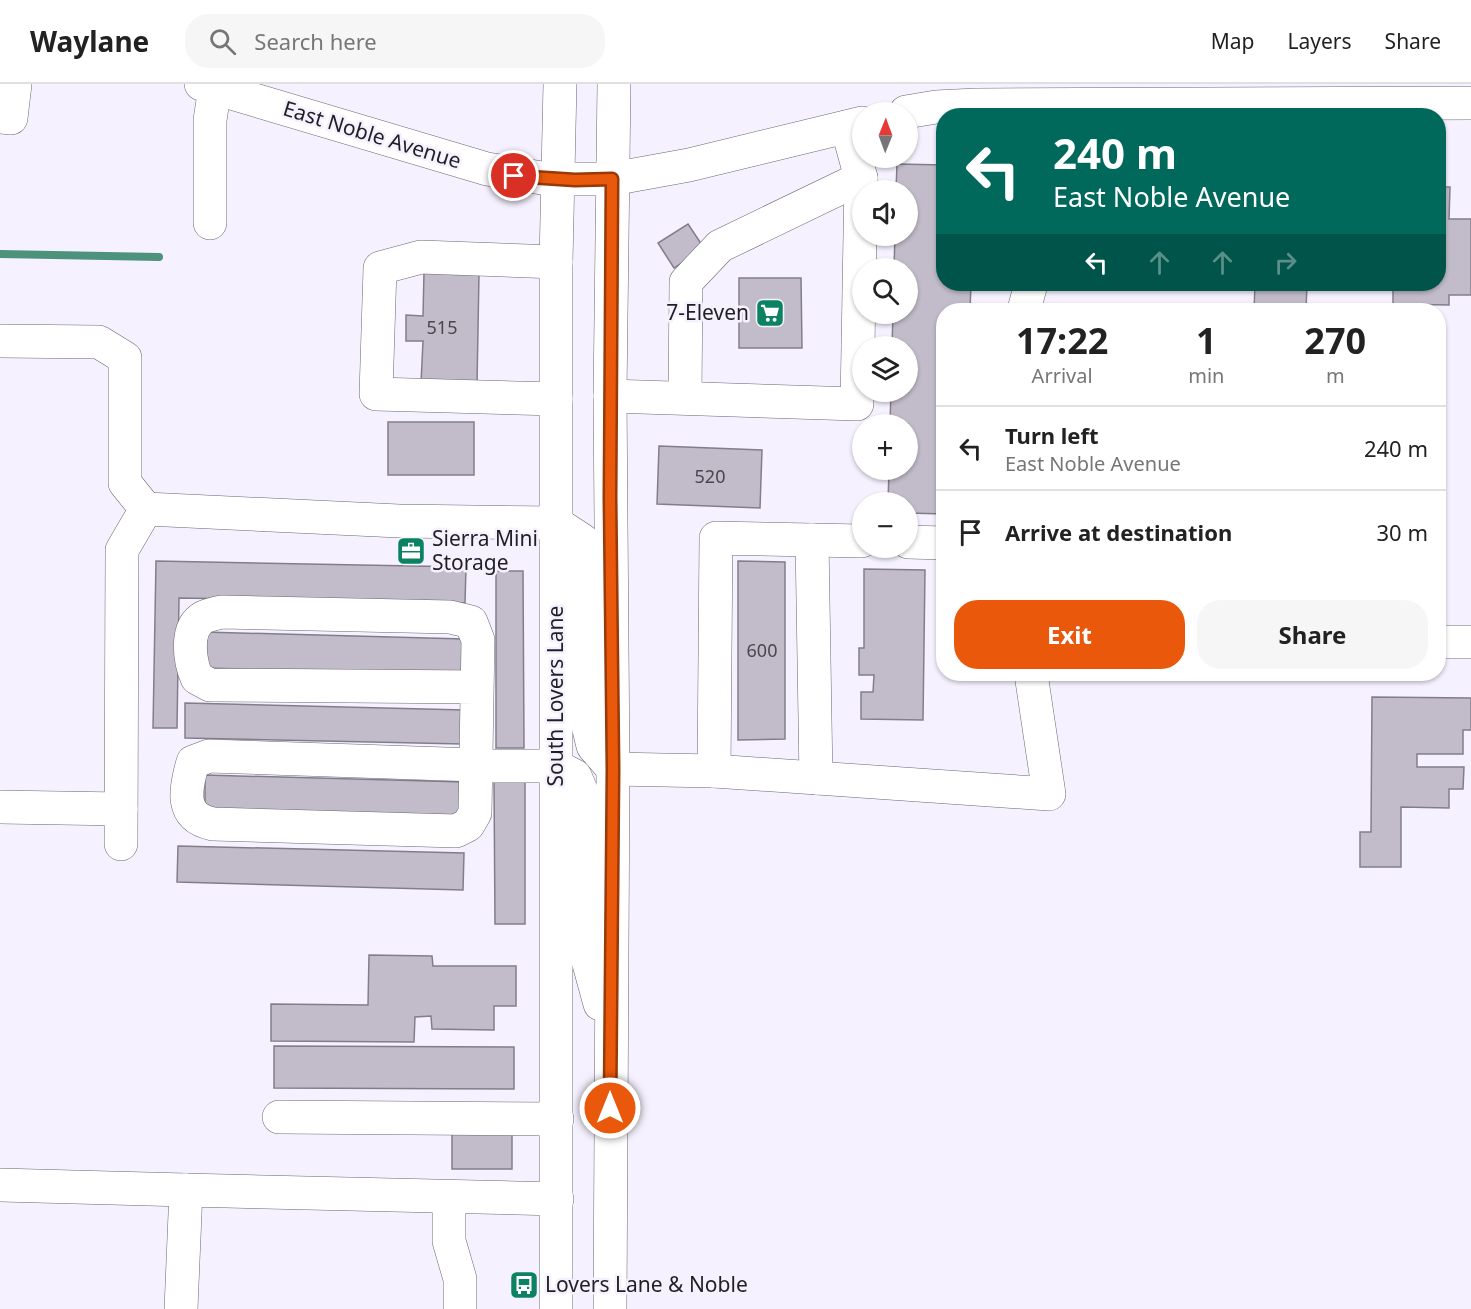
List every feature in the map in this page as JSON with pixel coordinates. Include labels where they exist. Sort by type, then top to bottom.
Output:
[{"type":"main road","points":[[0,117],[11,118],[15,84]]},
{"type":"main road","name":"South Lovers Lane","points":[[556,1309],[556,262],[560,84]]},
{"type":"main road","points":[[610,1309],[613,769],[610,396],[614,84]]},
{"type":"main road","points":[[208,86],[210,223]]},
{"type":"main road","name":"East Noble Avenue","points":[[208,86],[487,169],[514,176],[558,180],[612,179],[689,165],[852,126]]},
{"type":"main road","points":[[1166,108],[1471,103]]},
{"type":"main road","points":[[939,108],[956,106],[1000,108]]},
{"type":"main road","points":[[918,111],[936,108]]},
{"type":"main road","points":[[610,396],[857,404],[860,168]]},
{"type":"main road","points":[[685,397],[686,282],[720,246],[861,178]]},
{"type":"main road","points":[[556,262],[422,257],[380,268],[376,394],[556,399]]},
{"type":"main road","points":[[0,341],[99,342],[125,358],[125,483],[146,509],[399,521],[556,523],[582,540],[587,721],[593,746],[613,769],[714,771],[1049,794],[1032,681]]},
{"type":"main road","points":[[121,844],[122,550],[146,509]]},
{"type":"main road","points":[[714,771],[716,537],[852,541]]},
{"type":"main road","points":[[812,540],[816,778]]},
{"type":"main road","points":[[918,542],[936,543]]},
{"type":"main road","points":[[477,687],[210,685],[197,678],[190,663],[193,631],[203,618],[222,612],[450,616],[471,622],[478,640],[477,687],[476,765],[475,813],[468,825],[456,831],[213,824],[200,821],[190,814],[187,801],[193,762],[209,756],[476,765],[556,766],[575,776],[583,795],[586,953],[610,1042]]},
{"type":"main road","points":[[1446,642],[1471,642]]},
{"type":"main road","points":[[0,807],[121,808]]},
{"type":"main road","points":[[279,1117],[557,1119]]},
{"type":"main road","points":[[0,1185],[557,1198]]},
{"type":"main road","points":[[181,1309],[186,1190]]},
{"type":"main road","points":[[449,1197],[448,1241],[460,1279],[460,1309]]},
{"type":"building","points":[[918,164],[936,165],[936,291],[971,291],[970,303],[936,303],[936,514],[918,513],[918,492],[888,492],[889,480],[918,480],[918,414],[890,414],[891,402],[918,402],[918,336],[892,336],[893,324],[918,324],[918,258],[894,258],[895,246],[918,246],[918,180],[896,180],[897,168],[918,168]]},
{"type":"building","points":[[1446,187],[1450,187],[1449,219],[1471,219],[1471,295],[1449,295],[1449,305],[1446,303],[1393,303],[1393,291],[1446,291]]},
{"type":"building","points":[[688,224],[704,248],[674,268],[658,243]]},
{"type":"building","points":[[424,272],[479,274],[477,385],[421,383],[423,341],[406,341],[406,315],[423,316]]},
{"type":"building","name":"7-Eleven","points":[[739,278],[801,278],[802,348],[739,348]]},
{"type":"building","points":[[1255,291],[1307,291],[1306,303],[1254,303]]},
{"type":"building","points":[[388,422],[474,422],[474,475],[388,475]]},
{"type":"building","points":[[659,446],[762,450],[760,508],[657,504]]},
{"type":"building","points":[[156,561],[466,567],[465,603],[179,598],[177,728],[153,728]]},
{"type":"building","points":[[738,561],[785,562],[785,739],[738,740]]},
{"type":"building","points":[[864,569],[925,570],[923,720],[861,719],[861,692],[873,692],[874,675],[859,675],[859,648],[864,648]]},
{"type":"building","points":[[496,571],[523,571],[524,748],[496,748]]},
{"type":"building","points":[[204,632],[464,639],[463,674],[203,668]]},
{"type":"building","points":[[1372,697],[1471,698],[1471,730],[1463,730],[1463,754],[1417,754],[1417,767],[1464,767],[1463,789],[1449,789],[1449,808],[1401,807],[1401,867],[1360,867],[1360,832],[1371,832]]},
{"type":"building","points":[[185,703],[464,710],[463,744],[185,738]]},
{"type":"building","points":[[205,775],[464,782],[463,818],[205,811]]},
{"type":"building","points":[[494,781],[525,781],[525,924],[495,924]]},
{"type":"building","points":[[178,846],[464,853],[463,890],[177,882]]},
{"type":"building","points":[[369,955],[432,956],[433,966],[516,966],[516,1006],[494,1006],[494,1030],[432,1029],[431,1016],[415,1017],[414,1042],[271,1041],[271,1004],[368,1005]]},
{"type":"building","points":[[274,1046],[514,1047],[514,1089],[274,1088]]},
{"type":"building","points":[[452,1128],[512,1128],[512,1169],[452,1169]]},
{"type":"waterway","points":[[0,254],[159,257]]},
{"type":"place","name":"7-Eleven","points":[[770,313]]},
{"type":"place","name":"Sierra Mini Storage","points":[[411,551]]},
{"type":"place","name":"Lovers Lane & Noble","points":[[524,1285]]},
{"type":"route","points":[[514,176],[575,180],[612,179],[610,497],[613,769],[610,1108]]}]
